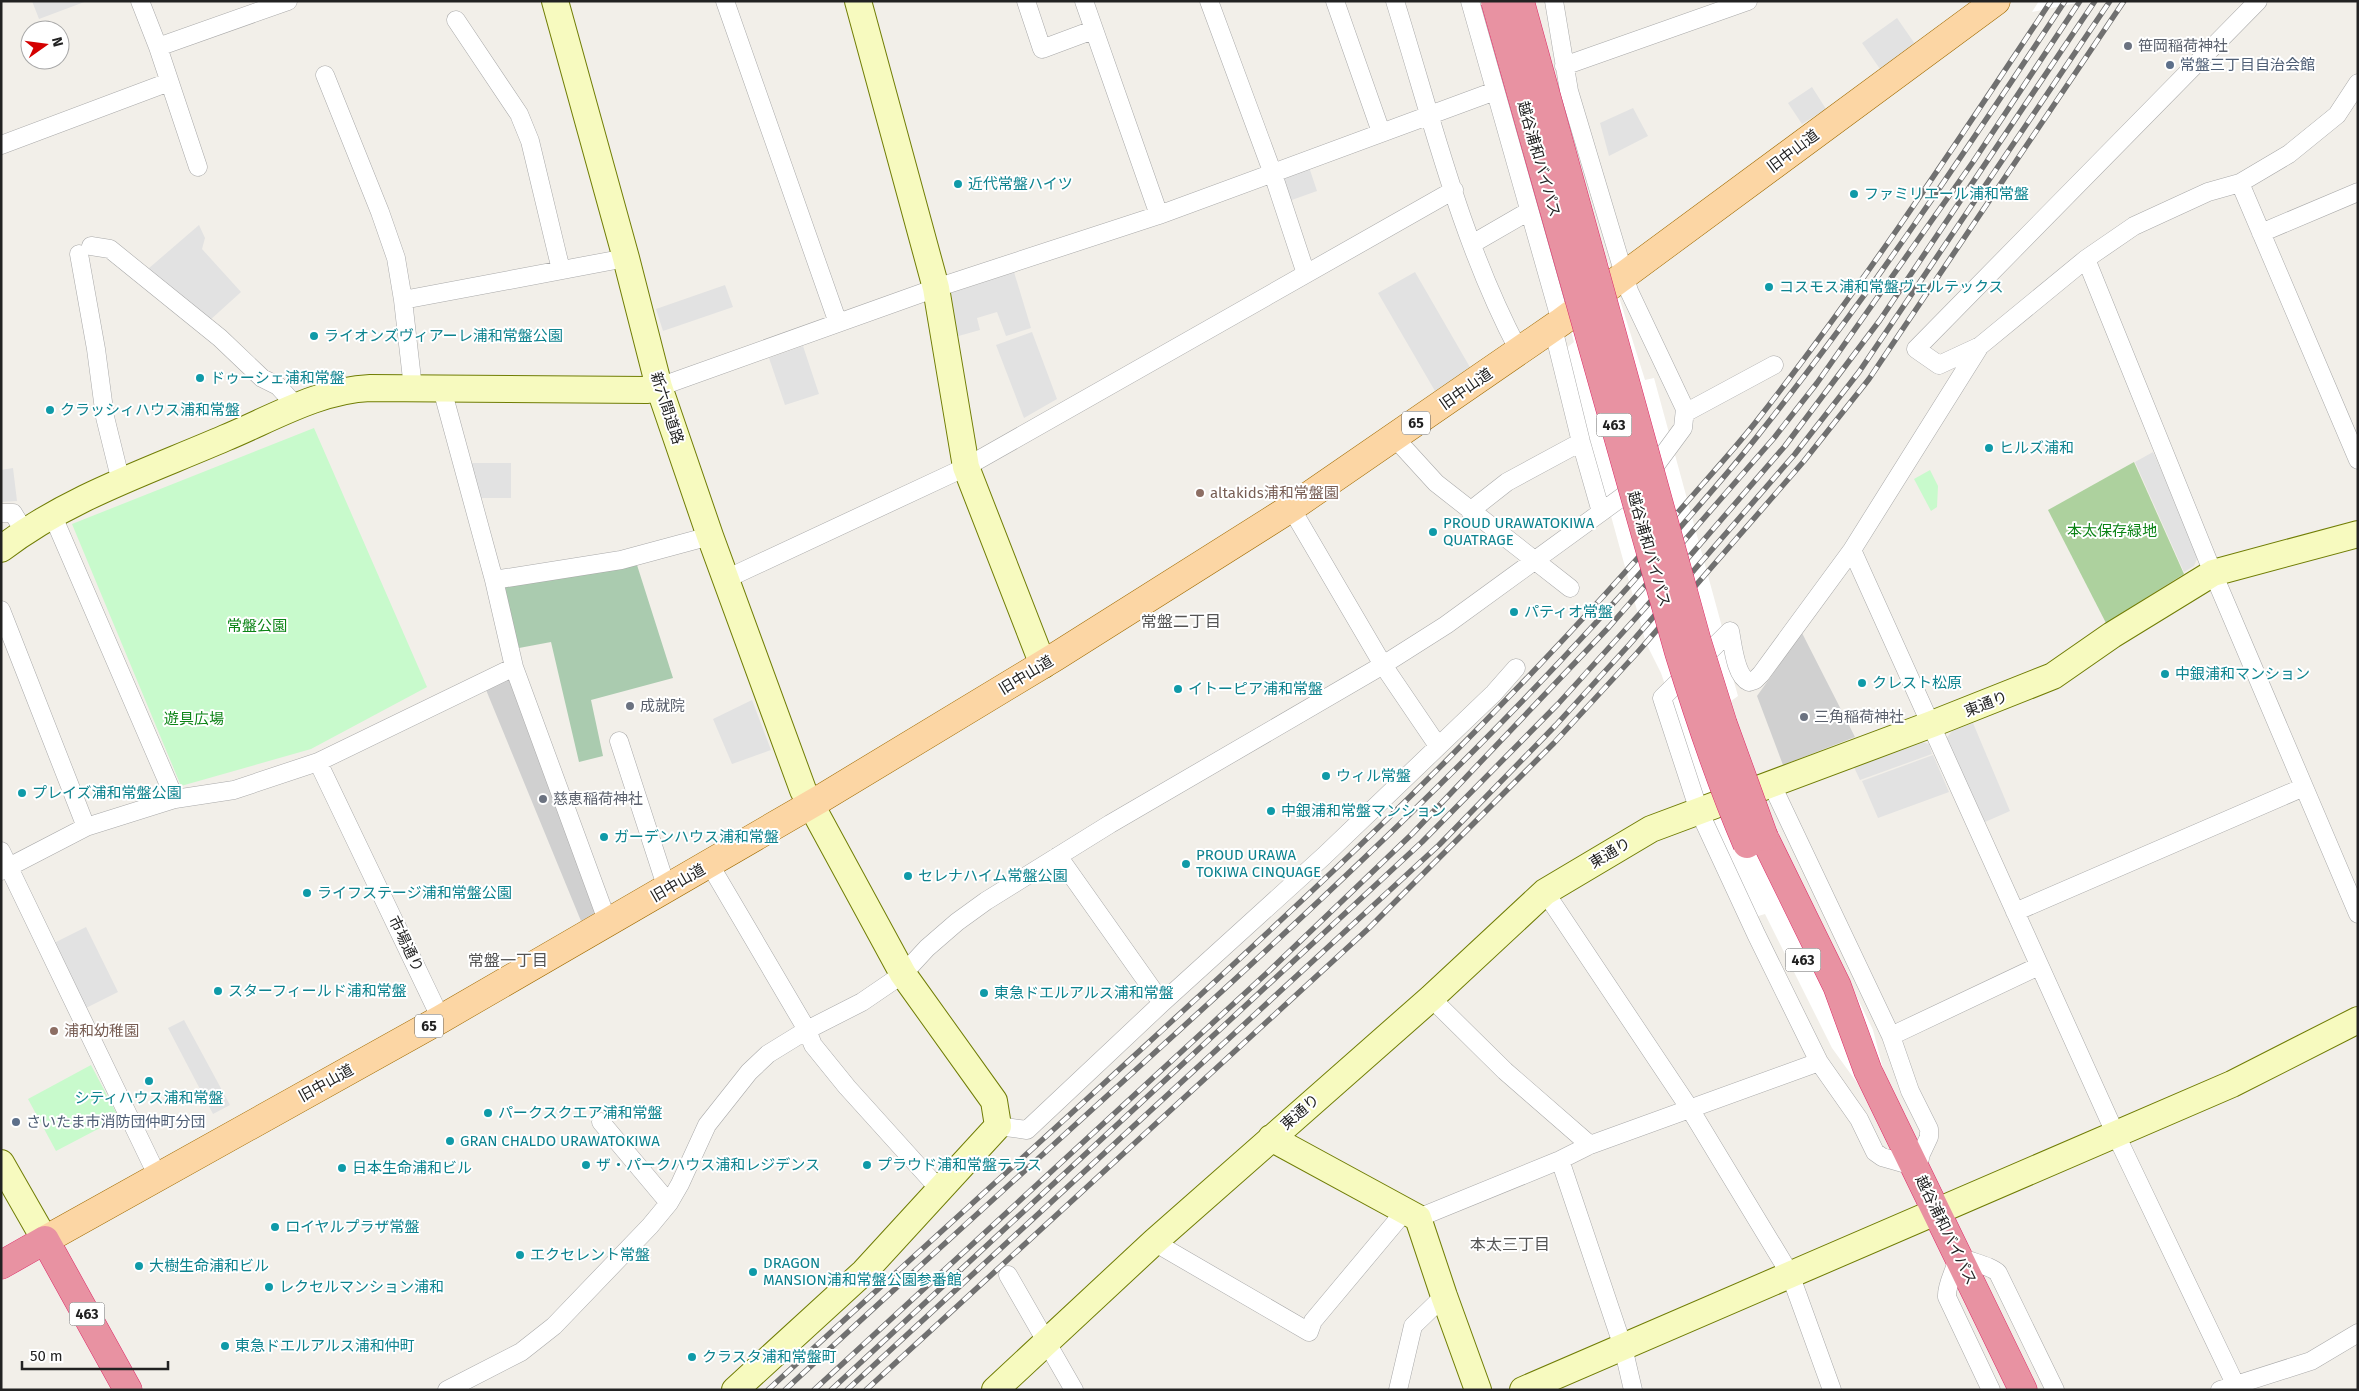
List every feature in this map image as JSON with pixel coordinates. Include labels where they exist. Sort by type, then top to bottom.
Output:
[{"type":"highway","name":"越谷浦和バイパス","points":[[1495,1],[1702,730],[1724,791],[1747,844],[1821,997],[1868,1071]]},
{"type":"highway","name":"越谷浦和バイパス","points":[[1520,1],[1697,641],[1723,724],[1764,837],[1837,986],[1868,1071],[2023,1390]]},
{"type":"highway","name":"旧中山道","points":[[1,1265],[44,1240]]},
{"type":"highway","name":"463","points":[[44,1240],[128,1390]]},
{"type":"main road","name":"旧中山道","points":[[44,1240],[442,1019],[810,806],[1043,665],[1291,508],[1557,325],[1994,2]]},
{"type":"street","points":[[140,1],[158,47],[198,167]]},
{"type":"street","points":[[158,47],[288,1]]},
{"type":"street","name":"新六間道路","points":[[555,1],[626,258],[659,387],[710,536],[810,806],[903,974],[994,1101],[998,1126]]},
{"type":"street","points":[[724,1],[838,323]]},
{"type":"street","points":[[858,1],[936,288],[966,467],[1043,665]]},
{"type":"street","points":[[1026,1],[1042,49],[1094,30]]},
{"type":"street","points":[[1084,1],[1158,215]]},
{"type":"street","points":[[1209,1],[1306,274]]},
{"type":"street","points":[[1335,1],[1381,132]]},
{"type":"street","points":[[1395,1],[1481,272],[1520,351]]},
{"type":"street","points":[[1470,1],[1529,211],[1557,325],[1581,442],[1602,512]]},
{"type":"street","points":[[447,1390],[521,1352],[554,1326],[650,1226],[669,1203],[680,1184],[707,1125],[749,1072],[768,1054],[807,1030],[862,1002],[903,974],[927,948],[957,922],[1058,856],[1383,665],[1446,625],[1534,559],[1644,481],[1683,428],[1685,412],[1625,276],[1571,99],[1554,1]]},
{"type":"street","points":[[1564,66],[1748,1]]},
{"type":"street","points":[[2258,1],[1916,350],[1939,365],[1980,346],[2086,258],[2134,226],[2208,192],[2240,183],[2289,154],[2337,115],[2358,83]]},
{"type":"street","points":[[456,20],[519,114],[530,141],[561,270]]},
{"type":"street","points":[[325,75],[380,212],[396,258],[413,388]]},
{"type":"street","points":[[1,145],[169,82]]},
{"type":"street","points":[[1,549],[24,531],[52,514],[121,482],[297,407],[338,392],[354,388],[648,390],[936,288],[1158,215],[1495,91]]},
{"type":"street","points":[[2240,183],[2358,460]]},
{"type":"street","points":[[726,579],[966,467],[1454,190]]},
{"type":"street","points":[[2260,233],[2358,192]]},
{"type":"street","points":[[1472,244],[1529,211]]},
{"type":"street","points":[[121,482],[105,417],[85,250],[110,249],[220,338],[262,378],[278,386],[297,407]]},
{"type":"street","points":[[403,300],[626,258]]},
{"type":"street","points":[[2086,258],[2213,573],[2358,914]]},
{"type":"street","points":[[1771,783],[1891,1036],[1910,1090],[1929,1129],[1929,1137],[1921,1154],[1917,1170],[1882,1157],[1875,1152],[1859,1119],[1819,1062],[1699,811],[1662,698],[1730,631],[1740,673],[1744,680],[1749,682],[1755,680],[1852,550],[1980,346]]},
{"type":"street","points":[[1685,412],[1774,364]]},
{"type":"street","points":[[442,389],[494,580],[514,667],[608,923]]},
{"type":"street","points":[[1394,437],[1436,483],[1570,588]]},
{"type":"street","points":[[1470,511],[1507,482],[1581,442]]},
{"type":"street","points":[[1291,508],[1383,665],[1438,746]]},
{"type":"street","points":[[1,513],[14,513],[24,531]]},
{"type":"street","points":[[52,514],[175,799]]},
{"type":"street","name":"東通り","points":[[995,1390],[1154,1242],[1431,998],[1545,892],[1651,829],[1932,724],[2053,676],[2112,635],[2213,573],[2358,534]]},
{"type":"street","points":[[494,580],[621,560],[710,536]]},
{"type":"street","points":[[1852,550],[2231,1388],[2311,1361],[2358,1333]]},
{"type":"street","points":[[1,610],[86,827]]},
{"type":"street","points":[[5,869],[86,827],[175,799],[234,790],[318,762],[514,667]]},
{"type":"street","points":[[735,1390],[864,1272],[998,1126],[1028,1130],[1162,1003],[1251,924],[1494,693],[1516,668]]},
{"type":"street","points":[[619,741],[667,889]]},
{"type":"street","name":"市場通り","points":[[318,762],[442,1019]]},
{"type":"street","points":[[2015,912],[2304,787]]},
{"type":"street","points":[[1,851],[5,869],[158,1177]]},
{"type":"street","points":[[1058,856],[1162,1003]]},
{"type":"street","points":[[710,864],[807,1030],[813,1045],[846,1087],[940,1190]]},
{"type":"street","points":[[1545,892],[1690,1109],[1790,1274],[1832,1390]]},
{"type":"street","points":[[1891,1036],[2039,966]]},
{"type":"street","points":[[1431,998],[1505,1071],[1590,1145]]},
{"type":"street","points":[[1523,1390],[2232,1084],[2358,1020]]},
{"type":"street","points":[[1154,1242],[1309,1332],[1313,1322],[1412,1215],[1560,1160],[1590,1145],[1819,1062]]},
{"type":"street","points":[[601,1122],[669,1203]]},
{"type":"street","points":[[1271,1138],[1412,1215],[1478,1390]]},
{"type":"street","points":[[1560,1160],[1623,1346],[1634,1390]]},
{"type":"street","points":[[1,1163],[44,1240]]},
{"type":"street","points":[[1991,1390],[1946,1298],[1946,1289],[1954,1272],[1958,1256],[1969,1262],[1995,1269],[1998,1273],[2055,1390]]},
{"type":"street","points":[[1008,1275],[1074,1390]]},
{"type":"street","points":[[1398,1390],[1413,1326],[1444,1296]]},
{"type":"shaded area","points":[[32,1],[87,1],[39,19]]},
{"type":"shaded area","points":[[1897,18],[1915,44],[1880,69],[1862,43]]},
{"type":"shaded area","points":[[1812,87],[1826,109],[1802,124],[1788,103]]},
{"type":"shaded area","points":[[1633,108],[1648,136],[1609,156],[1600,123]]},
{"type":"shaded area","points":[[1309,167],[1317,191],[1289,201],[1281,177]]},
{"type":"shaded area","points":[[199,225],[205,238],[202,249],[241,292],[209,321],[148,269]]},
{"type":"shaded area","points":[[1014,272],[1031,328],[1006,336],[997,312],[977,318],[980,330],[955,337],[951,293]]},
{"type":"shaded area","points":[[1415,272],[1471,369],[1435,391],[1378,293]]},
{"type":"shaded area","points":[[725,285],[733,307],[663,331],[656,309]]},
{"type":"shaded area","points":[[1032,332],[1057,399],[1024,418],[996,345]]},
{"type":"shaded area","points":[[803,346],[819,394],[785,405],[769,358]]},
{"type":"shaded area","points":[[2153,452],[2199,554],[2194,566],[2184,572],[2135,462]]},
{"type":"shaded area","points":[[471,463],[511,463],[511,498],[480,498]]},
{"type":"shaded area","points":[[13,468],[17,501],[1,502],[1,470]]},
{"type":"shaded area","name":"三角稲荷神社","points":[[1802,633],[1855,737],[1783,765],[1757,696]]},
{"type":"shaded area","name":"慈恵稲荷神社","points":[[510,674],[597,913],[581,921],[484,685]]},
{"type":"shaded area","points":[[752,700],[771,750],[732,764],[713,719]]},
{"type":"shaded area","points":[[1973,723],[2010,811],[1985,822],[1946,739],[1952,731]]},
{"type":"shaded area","points":[[1918,741],[1929,744],[1932,754],[1860,780],[1853,765]]},
{"type":"shaded area","points":[[1933,755],[1949,792],[1878,818],[1862,781]]},
{"type":"shaded area","points":[[86,927],[118,992],[80,1011],[48,946]]},
{"type":"shaded area","points":[[184,1020],[230,1105],[213,1114],[168,1028]]},
{"type":"green space","name":"常盤公園","points":[[314,428],[427,687],[311,749],[181,786],[72,524]]},
{"type":"green space","name":"本太保存緑地","points":[[2134,462],[2184,574],[2106,623],[2048,510]]},
{"type":"green space","points":[[1930,470],[1938,486],[1937,507],[1931,511],[1914,479]]},
{"type":"green space","points":[[637,565],[673,678],[591,700],[603,756],[579,762],[551,642],[519,648],[500,587]]},
{"type":"green space","points":[[91,1065],[119,1118],[56,1151],[28,1099]]},
{"type":"pier","points":[[2039,1],[2086,1],[2032,12]]},
{"type":"pier","points":[[1594,233],[1609,265],[1645,380],[1654,378],[1722,627],[1727,657],[1738,696],[1731,701],[1745,751],[1785,849],[1873,1030],[1885,1076],[1913,1132],[1889,1144],[1868,1098],[1832,1048],[1765,914],[1755,917],[1713,824],[1661,673],[1646,643],[1565,349],[1574,342],[1558,281],[1552,246]]},
{"type":"railway","points":[[768,1390],[1279,922],[1436,771],[1561,643],[1737,445],[1794,372],[1907,215],[2051,1]]},
{"type":"railway","points":[[785,1390],[1348,874],[1475,749],[1599,620],[1725,476],[1843,325],[1919,218],[2065,1]]},
{"type":"railway","points":[[814,1390],[1268,972],[1412,834],[1609,627],[1774,438],[1817,383],[1973,162],[2080,1]]},
{"type":"railway","points":[[831,1390],[1422,842],[1558,704],[1644,609],[1785,446],[1880,320],[2095,1]]},
{"type":"railway","points":[[847,1390],[1439,845],[1556,725],[1629,645],[1795,454],[1859,372],[2110,1]]},
{"type":"railway","points":[[866,1390],[1369,928],[1554,743],[1637,653],[1804,461],[1869,379],[2124,1]]},
{"type":"place","name":"笹岡稲荷神社","points":[[2128,46]]},
{"type":"place","name":"常盤三丁目自治会館","points":[[2170,65]]},
{"type":"place","name":"近代常盤ハイツ","points":[[958,184]]},
{"type":"place","name":"ファミリエール浦和常盤","points":[[1854,194]]},
{"type":"place","name":"コスモス浦和常盤ヴェルテックス","points":[[1769,287]]},
{"type":"place","name":"ライオンズヴィアーレ浦和常盤公園","points":[[314,336]]},
{"type":"place","name":"ドゥーシェ浦和常盤","points":[[200,378]]},
{"type":"place","name":"クラッシィハウス浦和常盤","points":[[50,410]]},
{"type":"place","name":"ヒルズ浦和","points":[[1989,448]]},
{"type":"place","name":"altakids浦和常盤園","points":[[1200,493]]},
{"type":"place","name":"PROUD URAWATOKIWA QUATRAGE","points":[[1433,532]]},
{"type":"place","name":"パティオ常盤","points":[[1514,612]]},
{"type":"place","name":"中銀浦和マンション","points":[[2165,674]]},
{"type":"place","name":"クレスト松原","points":[[1862,683]]},
{"type":"place","name":"イトーピア浦和常盤","points":[[1178,689]]},
{"type":"place","name":"成就院","points":[[630,706]]},
{"type":"place","name":"三角稲荷神社","points":[[1804,717]]},
{"type":"place","name":"ウィル常盤","points":[[1326,776]]},
{"type":"place","name":"プレイズ浦和常盤公園","points":[[22,793]]},
{"type":"place","name":"慈恵稲荷神社","points":[[543,799]]},
{"type":"place","name":"中銀浦和常盤マンション","points":[[1271,811]]},
{"type":"place","name":"ガーデンハウス浦和常盤","points":[[604,837]]},
{"type":"place","name":"PROUD URAWA TOKIWA CINQUAGE","points":[[1186,864]]},
{"type":"place","name":"セレナハイム常盤公園","points":[[908,876]]},
{"type":"place","name":"ライフステージ浦和常盤公園","points":[[307,893]]},
{"type":"place","name":"スターフィールド浦和常盤","points":[[218,991]]},
{"type":"place","name":"東急ドエルアルス浦和常盤","points":[[984,993]]},
{"type":"place","name":"浦和幼稚園","points":[[54,1031]]},
{"type":"place","name":"シティハウス浦和常盤","points":[[149,1081]]},
{"type":"place","name":"パークスクエア浦和常盤","points":[[488,1113]]},
{"type":"place","name":"さいたま市消防団仲町分団","points":[[16,1122]]},
{"type":"place","name":"GRAN CHALDO URAWATOKIWA","points":[[450,1141]]},
{"type":"place","name":"ザ・パークハウス浦和レジデンス","points":[[586,1165]]},
{"type":"place","name":"プラウド浦和常盤テラス","points":[[867,1165]]},
{"type":"place","name":"日本生命浦和ビル","points":[[342,1168]]},
{"type":"place","name":"ロイヤルプラザ常盤","points":[[275,1227]]},
{"type":"place","name":"エクセレント常盤","points":[[520,1255]]},
{"type":"place","name":"大樹生命浦和ビル","points":[[139,1266]]},
{"type":"place","name":"DRAGON MANSION浦和常盤公園参番館","points":[[753,1272]]},
{"type":"place","name":"レクセルマンション浦和","points":[[269,1287]]},
{"type":"place","name":"東急ドエルアルス浦和仲町","points":[[225,1346]]},
{"type":"place","name":"クラスタ浦和常盤町","points":[[692,1357]]},
{"type":"district","name":"常盤二丁目","points":[[1181,621]]},
{"type":"district","name":"常盤一丁目","points":[[508,960]]},
{"type":"district","name":"本太三丁目","points":[[1510,1244]]},
{"type":"park label","name":"遊具広場","points":[[194,719]]}]
